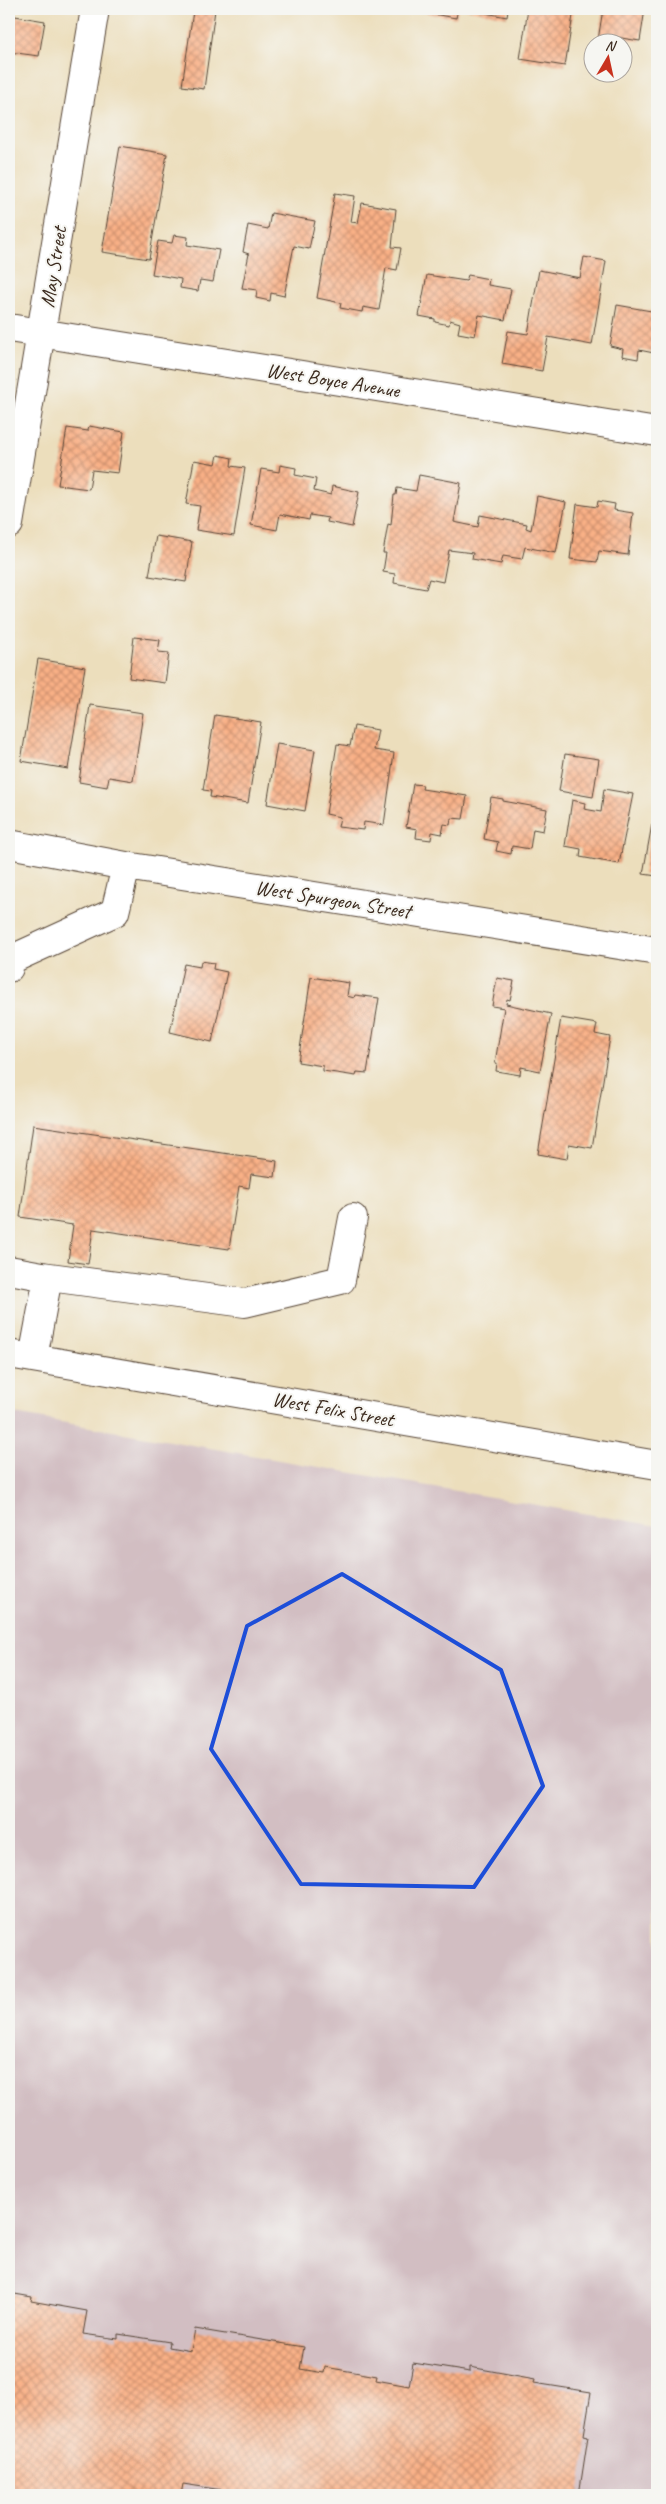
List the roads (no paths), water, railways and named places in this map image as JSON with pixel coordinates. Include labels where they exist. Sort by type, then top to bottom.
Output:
[{"type":"street","name":"May Street","points":[[9,524],[95,9]]},
{"type":"street","name":"West Boyce Avenue","points":[[9,328],[657,432]]},
{"type":"street","name":"West Spurgeon Street","points":[[9,844],[126,866],[657,951]]},
{"type":"street","points":[[9,968],[10,960],[115,912],[126,866]]},
{"type":"street","points":[[42,1276],[245,1303],[341,1280],[352,1218]]},
{"type":"street","points":[[9,1270],[48,1277],[21,1356]]},
{"type":"street","name":"West Felix Street","points":[[21,1356],[657,1465]]}]
